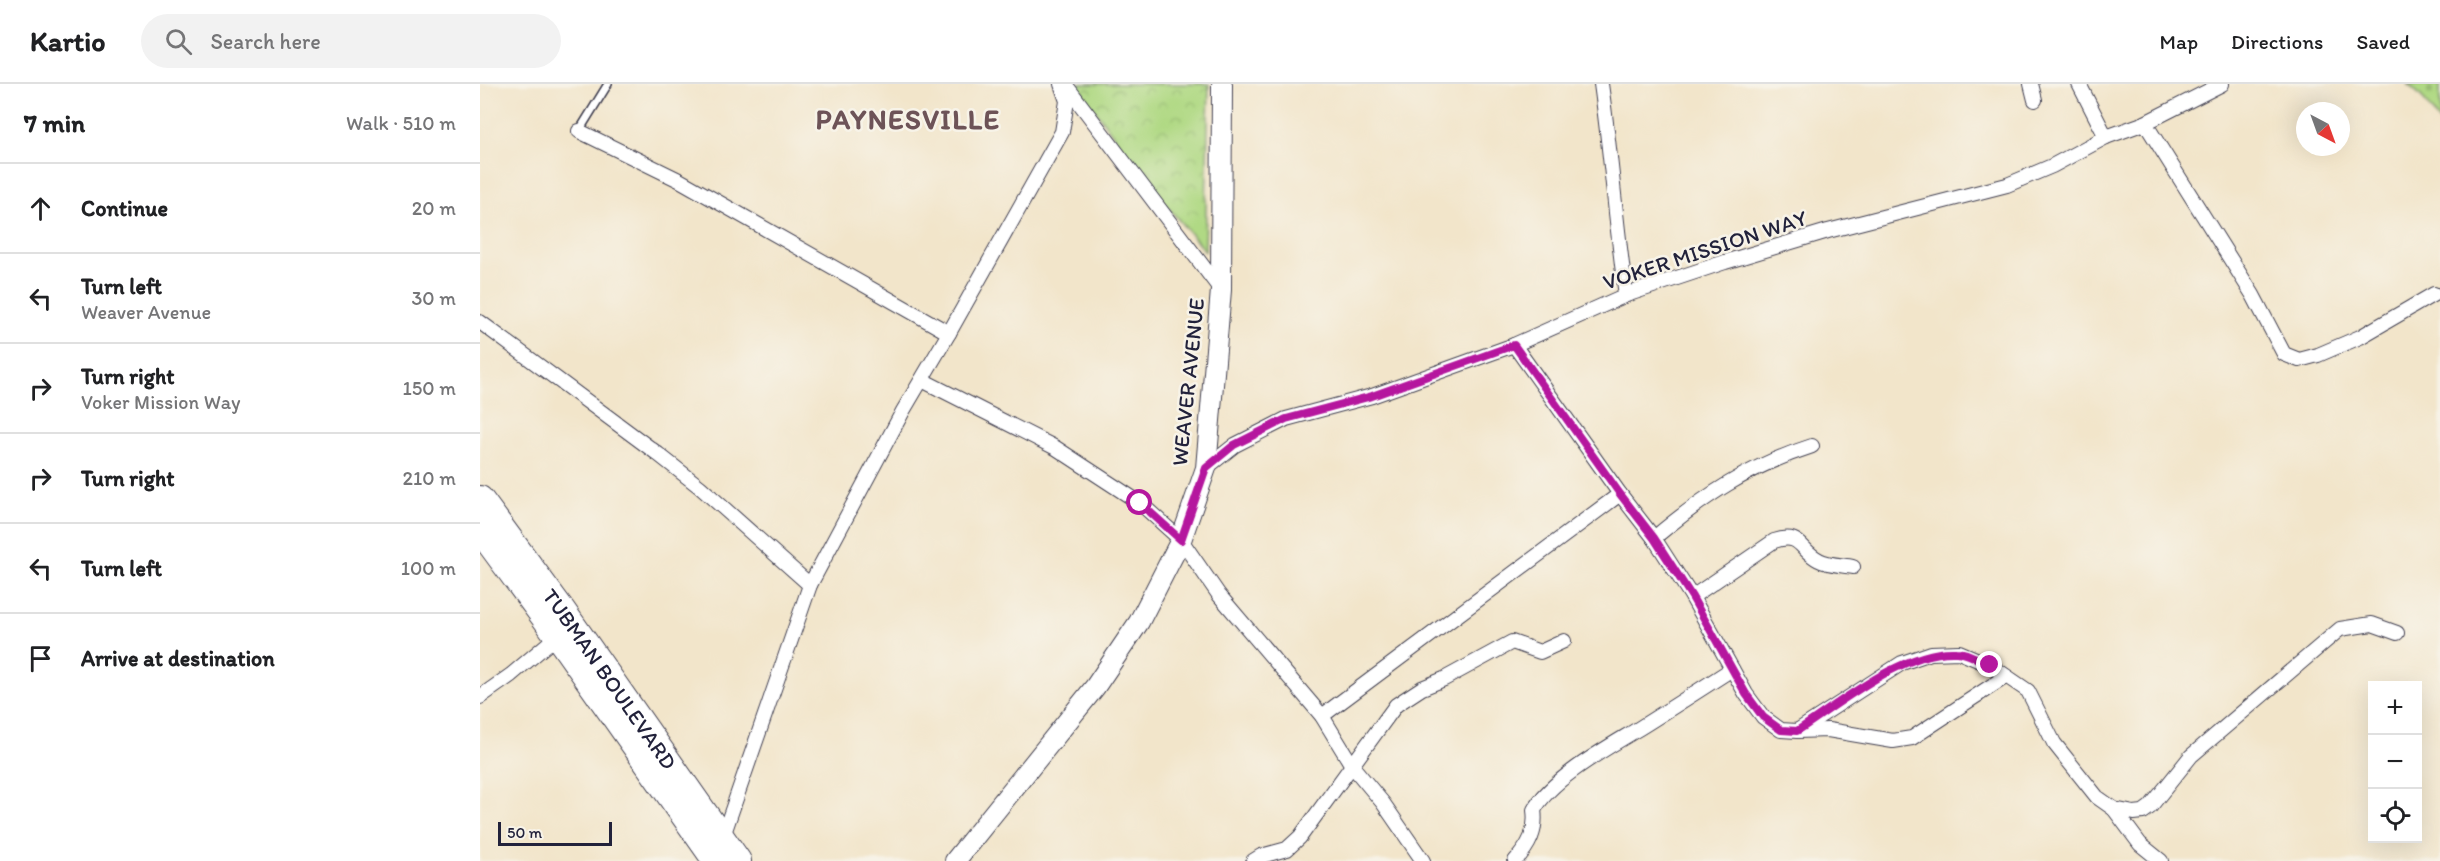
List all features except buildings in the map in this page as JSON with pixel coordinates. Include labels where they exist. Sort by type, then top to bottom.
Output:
[{"type":"highway","name":"TUBMAN BOULEVARD","points":[[480,499],[562,610],[719,850]]},
{"type":"highway","name":"TUBMAN BOULEVARD","points":[[480,530],[719,850],[738,861]]},
{"type":"street","points":[[1063,84],[1221,290]]},
{"type":"street","points":[[719,850],[810,585],[903,411],[1062,132],[1066,101],[1063,84]]},
{"type":"street","name":"WEAVER AVENUE","points":[[955,861],[1095,687],[1139,622],[1181,540],[1206,468],[1221,290],[1222,84]]},
{"type":"street","points":[[1601,84],[1611,149],[1617,237],[1626,295]]},
{"type":"street","points":[[2031,84],[2035,100]]},
{"type":"street","points":[[2079,84],[2106,137]]},
{"type":"street","name":"VOKER MISSION WAY","points":[[1206,468],[1234,445],[1286,419],[1372,396],[1514,345],[1626,295],[1828,231],[2007,185],[2052,166],[2106,137],[2145,123],[2222,84]]},
{"type":"street","points":[[2145,123],[2253,295],[2284,354],[2299,360],[2318,355],[2360,337],[2434,294]]},
{"type":"street","points":[[579,131],[681,181],[949,333]]},
{"type":"street","points":[[480,322],[700,487],[810,585]]},
{"type":"street","points":[[1514,345],[1654,538],[1692,597],[1746,694],[1763,717],[1781,730],[1828,730],[1893,741],[1912,738],[2005,677]]},
{"type":"street","points":[[922,380],[1056,448],[1140,503],[1181,540],[1220,596],[1322,716],[1353,766],[1383,803],[1423,861]]},
{"type":"street","points":[[1654,538],[1735,478],[1778,457],[1812,446]]},
{"type":"street","points":[[1322,716],[1620,494]]},
{"type":"street","points":[[1692,597],[1774,542],[1786,537],[1798,541],[1819,560],[1853,567]]},
{"type":"street","points":[[2114,809],[2134,813],[2143,812],[2150,807],[2191,756],[2340,629],[2372,624],[2397,633]]},
{"type":"street","points":[[480,697],[557,636]]},
{"type":"street","points":[[1253,861],[1261,856],[1287,849],[1294,843],[1313,821],[1396,705],[1422,688],[1444,679],[1512,642],[1540,652],[1564,641]]},
{"type":"street","points":[[1797,731],[1902,663],[1931,652],[1959,652],[1990,665],[2028,691],[2054,742],[2073,768],[2097,797],[2114,809],[2140,844],[2161,861]]},
{"type":"street","points":[[1515,861],[1533,837],[1534,810],[1538,803],[1563,780],[1599,752],[1732,669]]},
{"type":"lane","points":[[579,131],[608,84]]},
{"type":"green space","points":[[1076,84],[1209,84],[1205,251],[1150,186]]},
{"type":"green space","points":[[2408,84],[2440,84],[2440,123],[2421,96]]},
{"type":"district","name":"PAYNESVILLE","points":[[908,119]]},
{"type":"route","points":[[1140,503],[1181,540],[1206,468],[1234,445],[1286,419],[1372,396],[1514,345],[1654,538],[1692,597],[1746,694],[1763,717],[1781,730],[1797,731],[1902,663],[1931,652],[1959,652],[1990,665]]}]
